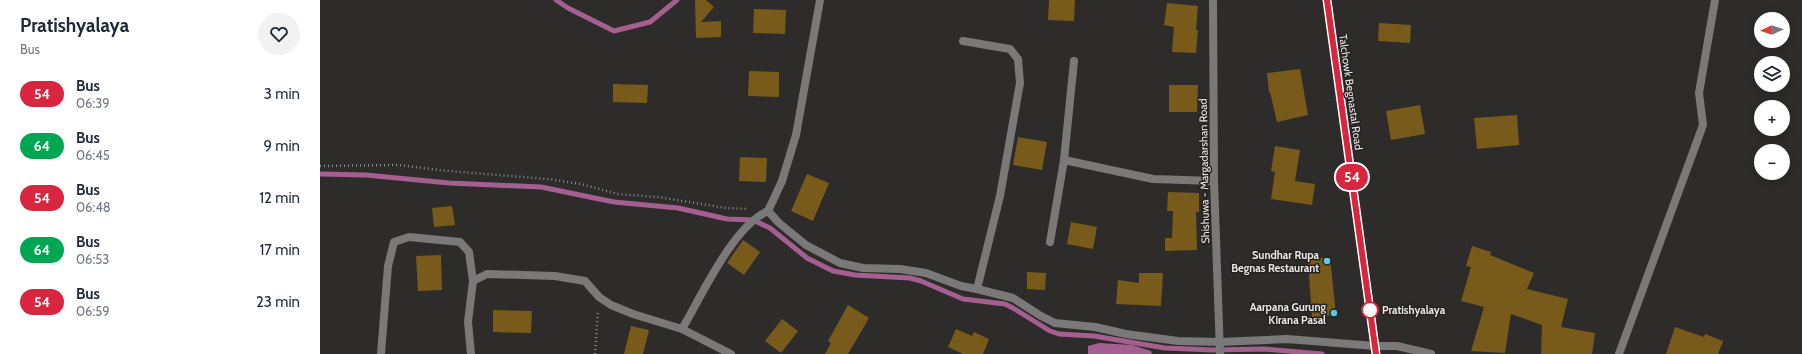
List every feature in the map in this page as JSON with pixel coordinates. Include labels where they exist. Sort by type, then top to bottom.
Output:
[{"type":"main road","name":"Talchowk Begnastal Road","points":[[1327,0],[1376,350]]},
{"type":"street","points":[[682,329],[719,265],[747,225],[758,215],[768,211],[782,181],[796,135],[820,0]]},
{"type":"street","name":"Shishuwa - Margadarshan Road","points":[[1213,0],[1214,181],[1220,354]]},
{"type":"street","points":[[1619,354],[1703,125],[1700,93],[1715,0]]},
{"type":"street","points":[[963,41],[1010,49],[1018,59],[1020,83],[1000,196],[977,288]]},
{"type":"street","points":[[1050,242],[1064,160],[1074,61]]},
{"type":"street","points":[[1064,160],[1153,179],[1214,181]]},
{"type":"street","points":[[768,211],[779,223],[806,245],[840,263],[863,268],[900,269],[926,273],[961,286],[977,288],[1013,298],[1055,323],[1095,327],[1126,334],[1178,341],[1220,342],[1287,339],[1376,350],[1397,346],[1431,354]]},
{"type":"street","points":[[381,354],[388,266],[394,242],[409,237],[460,242],[469,252],[473,281],[468,322],[471,354]]},
{"type":"street","points":[[473,281],[487,274],[555,276],[585,281],[598,297],[611,305],[633,314],[682,329],[731,354]]},
{"type":"path","points":[[320,166],[398,165],[448,171],[548,178],[581,184],[617,194],[658,197],[726,208],[768,211]]},
{"type":"path","points":[[595,354],[598,297]]},
{"type":"shaded area","points":[[1099,343],[1132,345],[1151,351],[1152,354],[1088,354],[1088,346]]},
{"type":"building","points":[[695,0],[706,0],[714,7],[701,22],[721,21],[721,37],[696,38]]},
{"type":"building","points":[[1049,0],[1075,0],[1074,21],[1048,20]]},
{"type":"building","points":[[1167,3],[1198,6],[1196,53],[1172,52],[1174,27],[1164,25]]},
{"type":"building","points":[[754,9],[786,10],[785,34],[753,33]]},
{"type":"building","points":[[1379,23],[1411,25],[1410,43],[1378,41]]},
{"type":"building","points":[[1300,69],[1308,115],[1277,122],[1269,92],[1267,73]]},
{"type":"building","points":[[749,71],[779,72],[779,97],[748,96]]},
{"type":"building","points":[[613,84],[648,85],[647,103],[613,102]]},
{"type":"building","points":[[1169,85],[1198,85],[1197,112],[1169,112]]},
{"type":"building","points":[[1420,105],[1425,134],[1391,140],[1386,111]]},
{"type":"building","points":[[1517,115],[1519,145],[1477,149],[1474,118]]},
{"type":"building","points":[[1018,137],[1047,142],[1042,170],[1013,165]]},
{"type":"building","points":[[1275,146],[1300,150],[1295,181],[1315,184],[1312,205],[1271,199],[1275,172],[1271,171]]},
{"type":"building","points":[[740,157],[767,158],[766,182],[739,181]]},
{"type":"building","points":[[807,174],[829,183],[813,221],[791,211]]},
{"type":"building","points":[[1168,192],[1199,193],[1199,212],[1196,212],[1197,250],[1165,251],[1165,238],[1172,238],[1173,211],[1167,211]]},
{"type":"building","points":[[452,206],[455,225],[434,227],[432,208]]},
{"type":"building","points":[[1071,222],[1097,227],[1093,249],[1067,244]]},
{"type":"building","points":[[743,240],[760,252],[744,275],[727,263]]},
{"type":"building","points":[[1472,246],[1491,252],[1490,255],[1534,273],[1527,289],[1568,299],[1561,327],[1595,333],[1592,354],[1541,354],[1542,325],[1511,314],[1505,353],[1471,351],[1484,307],[1461,301],[1471,267],[1466,266]]},
{"type":"building","points":[[441,255],[442,290],[418,291],[416,256]]},
{"type":"building","points":[[1330,257],[1336,315],[1312,317],[1308,260]]},
{"type":"building","points":[[1027,272],[1046,273],[1045,290],[1027,289]]},
{"type":"building","points":[[1139,273],[1163,273],[1161,306],[1116,304],[1118,280],[1139,283]]},
{"type":"building","points":[[848,305],[869,318],[848,354],[825,354],[831,343],[828,341]]},
{"type":"building","points":[[493,310],[532,311],[531,333],[493,332]]},
{"type":"building","points":[[782,319],[798,331],[781,353],[765,341]]},
{"type":"building","points":[[631,326],[649,330],[643,354],[624,354]]},
{"type":"building","points":[[1675,327],[1704,337],[1705,334],[1723,341],[1718,354],[1666,354]]},
{"type":"building","points":[[956,329],[972,336],[974,332],[989,339],[983,354],[963,354],[948,347]]},
{"type":"waterway","points":[[556,0],[568,8],[614,31],[650,22],[677,0]]},
{"type":"waterway","points":[[320,174],[366,175],[449,183],[541,187],[614,202],[678,208],[727,219],[753,220],[770,228],[807,258],[833,271],[855,275],[910,278],[921,281],[963,299],[1005,304],[1050,331],[1059,334],[1094,336],[1165,348],[1213,350],[1264,349],[1322,354]]},
{"type":"bus line","name":"54","points":[[1327,0],[1376,354]]},
{"type":"place","name":"Sundhar Rupa Begnas Restaurant","points":[[1327,261]]},
{"type":"place","name":"Pratishyalaya","points":[[1370,310]]},
{"type":"place","name":"Aarpana Gurung Kirana Pasal","points":[[1334,313]]}]
